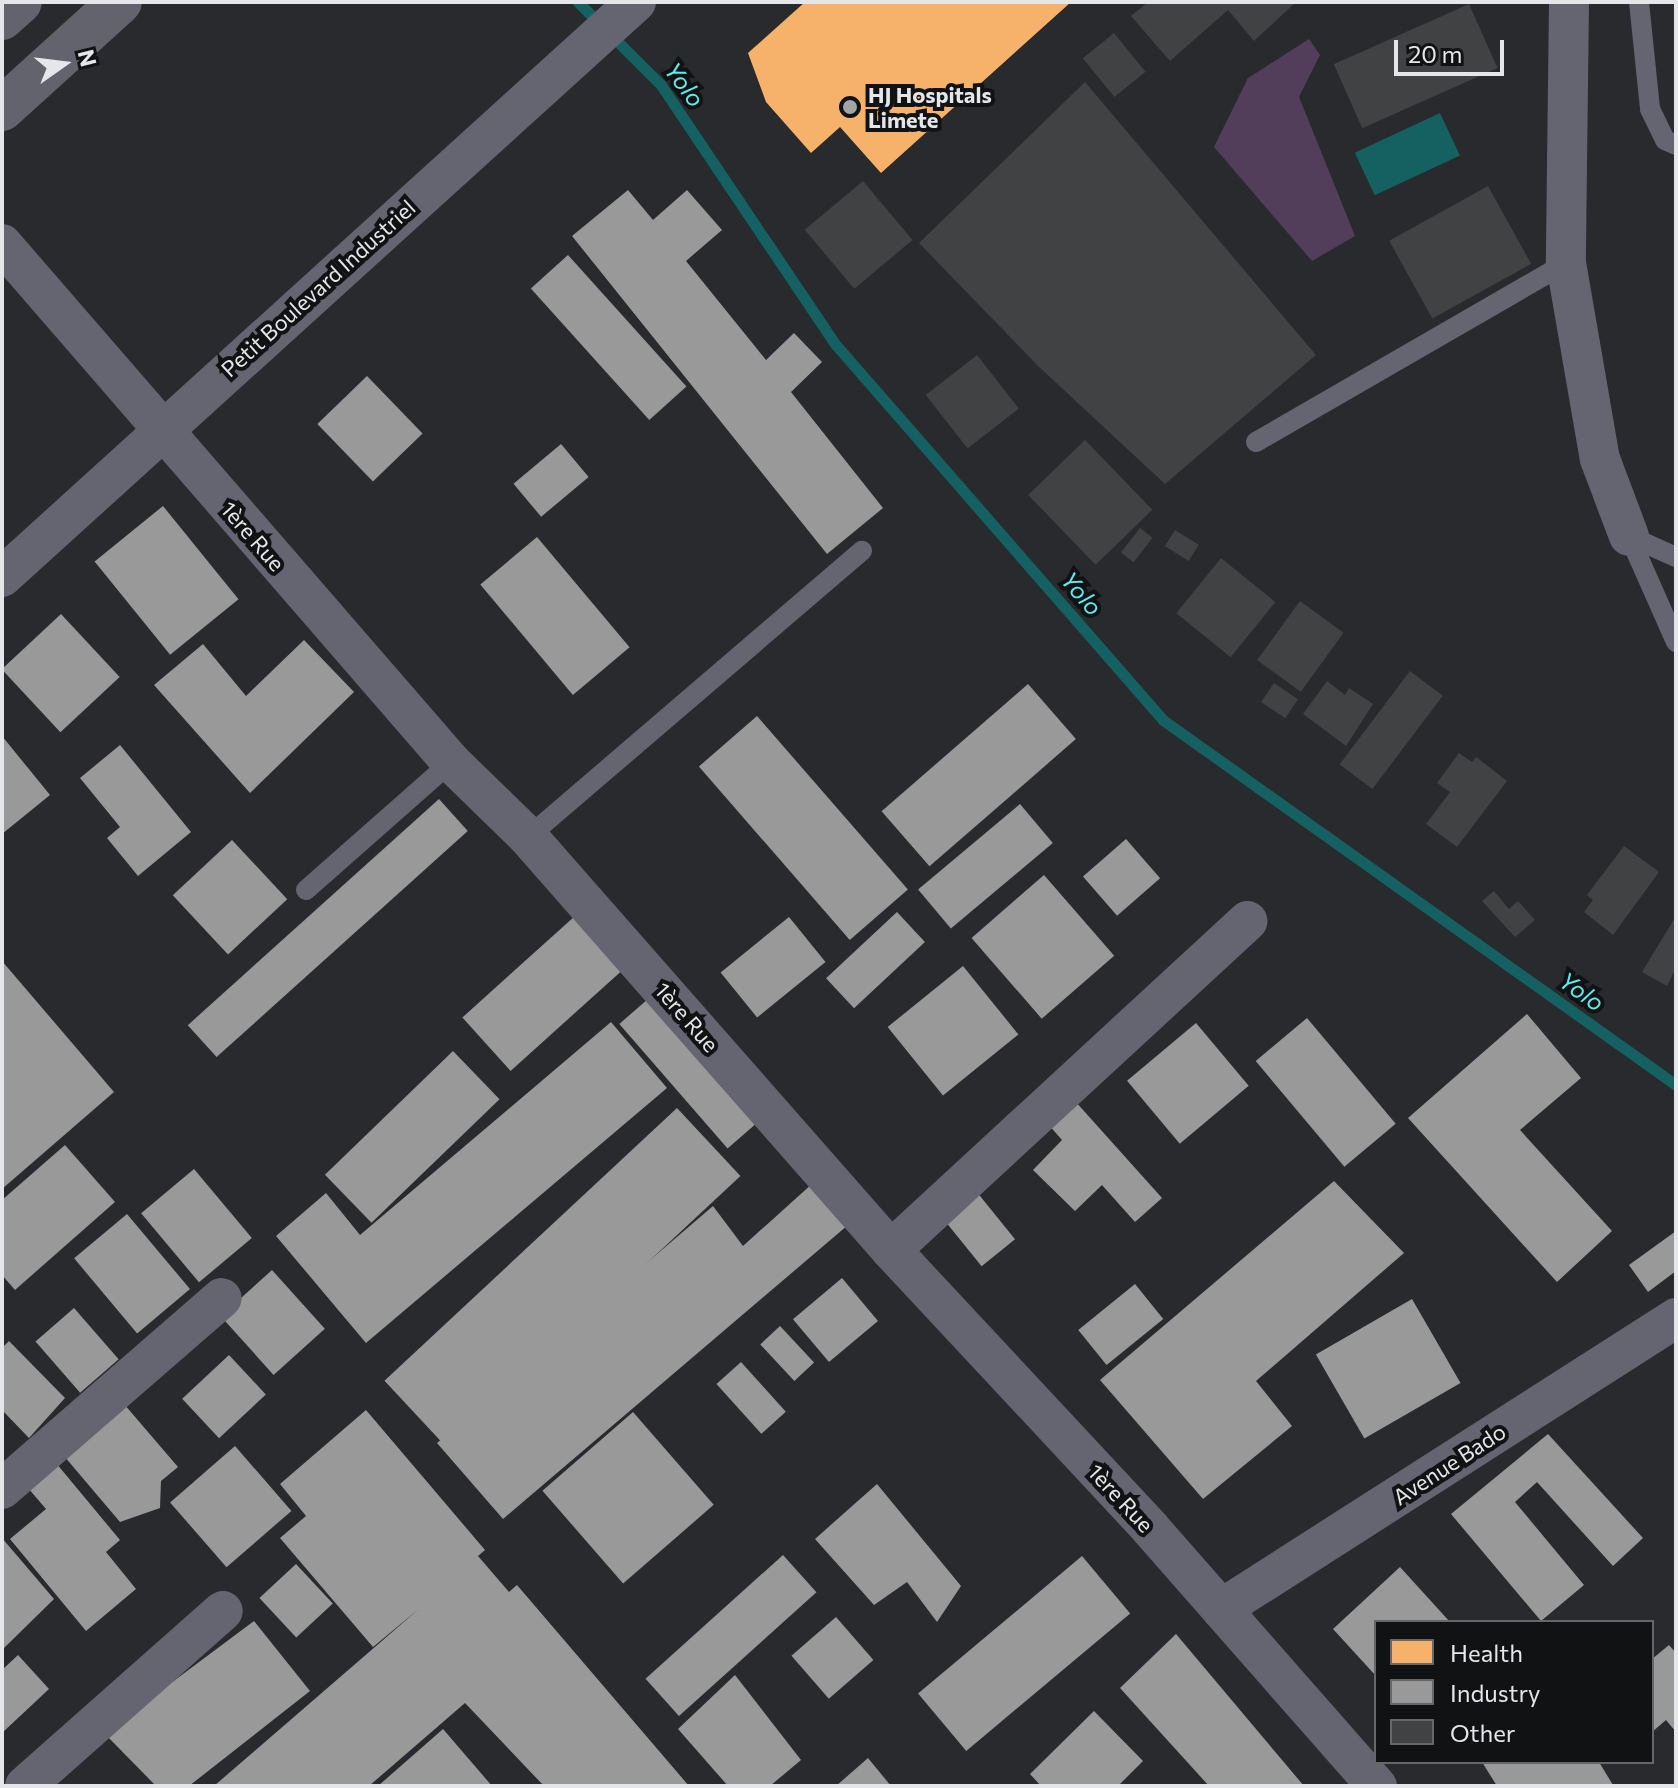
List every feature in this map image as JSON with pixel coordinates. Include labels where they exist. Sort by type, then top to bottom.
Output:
[{"type":"highway","points":[[2,18],[20,2]]},
{"type":"highway","points":[[2,109],[120,2]]},
{"type":"street","name":"Petit Boulevard Industriel","points":[[2,577],[160,430],[636,2]]},
{"type":"street","points":[[1569,2],[1566,263],[1600,459],[1629,536]]},
{"type":"street","name":"1ère Rue","points":[[2,244],[160,430],[451,762],[528,837],[891,1250],[1221,1609],[1377,1786]]},
{"type":"street","points":[[891,1250],[1248,921]]},
{"type":"street","points":[[2,1489],[222,1298]]},
{"type":"street","name":"Avenue Bado","points":[[1221,1609],[1676,1318]]},
{"type":"street","points":[[25,1786],[223,1611]]},
{"type":"lane","points":[[1639,2],[1650,109],[1665,140],[1676,145]]},
{"type":"lane","points":[[1256,442],[1566,263]]},
{"type":"lane","points":[[1629,536],[1676,557]]},
{"type":"lane","points":[[1629,536],[1676,642]]},
{"type":"lane","points":[[528,837],[862,551]]},
{"type":"lane","points":[[306,890],[451,762]]},
{"type":"shaded area","points":[[1309,39],[1320,55],[1299,97],[1355,236],[1312,261],[1214,147],[1248,78]]},
{"type":"water","points":[[1440,113],[1460,156],[1375,195],[1355,153]]},
{"type":"building: Health","name":"HJ Hospitals Limete","points":[[805,2],[1071,2],[881,173],[840,127],[811,153],[766,102],[748,53]]},
{"type":"building: Industry","points":[[628,190],[653,220],[687,190],[722,230],[686,261],[766,360],[794,333],[822,362],[791,392],[883,508],[827,554],[572,236]]},
{"type":"building: Industry","points":[[568,255],[686,387],[649,420],[531,288]]},
{"type":"building: Industry","points":[[367,376],[423,434],[373,481],[317,424]]},
{"type":"building: Industry","points":[[561,444],[589,477],[541,517],[514,484]]},
{"type":"building: Industry","points":[[163,506],[239,599],[170,655],[95,561]]},
{"type":"building: Industry","points":[[537,537],[630,647],[573,695],[480,585]]},
{"type":"building: Industry","points":[[61,614],[120,677],[60,732],[2,669]]},
{"type":"building: Industry","points":[[304,640],[354,692],[250,793],[154,685],[203,644],[246,696]]},
{"type":"building: Industry","points":[[1028,684],[1076,739],[929,866],[882,811]]},
{"type":"building: Industry","points":[[757,716],[908,890],[850,940],[699,767]]},
{"type":"building: Industry","points":[[2,736],[50,795],[2,834]]},
{"type":"building: Industry","points":[[120,745],[191,832],[138,876],[107,838],[120,827],[80,778]]},
{"type":"building: Industry","points":[[439,799],[468,831],[217,1057],[188,1025]]},
{"type":"building: Industry","points":[[1020,804],[1053,843],[951,929],[918,889]]},
{"type":"building: Industry","points":[[1126,839],[1160,878],[1117,916],[1083,876]]},
{"type":"building: Industry","points":[[232,840],[287,899],[228,954],[173,895]]},
{"type":"building: Industry","points":[[1044,875],[1114,956],[1042,1019],[972,938]]},
{"type":"building: Industry","points":[[585,907],[633,961],[511,1071],[462,1017]]},
{"type":"building: Industry","points":[[897,912],[925,942],[854,1008],[826,978]]},
{"type":"building: Industry","points":[[789,917],[826,962],[757,1017],[721,972]]},
{"type":"building: Industry","points":[[2,961],[114,1092],[2,1189]]},
{"type":"building: Industry","points":[[963,966],[1018,1034],[943,1095],[888,1027]]},
{"type":"building: Industry","points":[[648,999],[756,1124],[728,1148],[619,1024]]},
{"type":"building: Industry","points":[[1527,1014],[1581,1078],[1520,1130],[1612,1231],[1557,1282],[1408,1118]]},
{"type":"building: Industry","points":[[1307,1018],[1396,1124],[1344,1167],[1256,1061]]},
{"type":"building: Industry","points":[[611,1022],[667,1088],[366,1343],[276,1236],[326,1193],[360,1235]]},
{"type":"building: Industry","points":[[1196,1023],[1249,1086],[1180,1144],[1127,1081]]},
{"type":"building: Industry","points":[[453,1051],[500,1099],[371,1223],[325,1175]]},
{"type":"building: Industry","points":[[1075,1101],[1162,1198],[1135,1222],[1102,1185],[1075,1211],[1033,1170],[1062,1140],[1048,1124]]},
{"type":"building: Industry","points":[[677,1108],[740,1176],[448,1449],[384,1381]]},
{"type":"building: Industry","points":[[65,1145],[115,1202],[15,1290],[2,1275],[2,1200]]},
{"type":"building: Industry","points":[[194,1169],[252,1238],[199,1282],[141,1213]]},
{"type":"building: Industry","points":[[1334,1181],[1404,1253],[1256,1381],[1292,1426],[1203,1499],[1100,1380]]},
{"type":"building: Industry","points":[[813,1183],[848,1225],[503,1519],[437,1443],[713,1206],[743,1246]]},
{"type":"building: Industry","points":[[976,1191],[1015,1239],[982,1266],[943,1218]]},
{"type":"building: Industry","points":[[127,1214],[190,1289],[137,1333],[74,1258]]},
{"type":"building: Industry","points":[[1676,1231],[1676,1271],[1648,1292],[1629,1265]]},
{"type":"building: Industry","points":[[272,1270],[325,1329],[274,1375],[221,1316]]},
{"type":"building: Industry","points":[[842,1278],[878,1321],[829,1362],[793,1319]]},
{"type":"building: Industry","points":[[1135,1284],[1163,1319],[1107,1365],[1078,1330]]},
{"type":"building: Industry","points":[[1412,1299],[1460,1383],[1364,1439],[1316,1354]]},
{"type":"building: Industry","points":[[74,1308],[119,1359],[80,1393],[36,1341]]},
{"type":"building: Industry","points":[[780,1326],[814,1363],[794,1381],[760,1344]]},
{"type":"building: Industry","points":[[9,1341],[65,1398],[29,1438],[2,1410],[2,1348]]},
{"type":"building: Industry","points":[[229,1355],[266,1394],[219,1438],[182,1399]]},
{"type":"building: Industry","points":[[741,1362],[786,1412],[761,1434],[716,1384]]},
{"type":"building: Industry","points":[[124,1404],[178,1467],[161,1481],[160,1508],[120,1522],[64,1456]]},
{"type":"building: Industry","points":[[366,1410],[485,1550],[478,1556],[509,1592],[517,1585],[689,1786],[544,1786],[465,1703],[369,1786],[214,1786],[420,1608],[373,1647],[280,1538],[306,1516],[280,1484]]},
{"type":"building: Industry","points":[[633,1412],[714,1505],[623,1584],[542,1491]]},
{"type":"building: Industry","points":[[1548,1434],[1643,1538],[1613,1566],[1537,1482],[1515,1502],[1584,1585],[1540,1620],[1451,1514]]},
{"type":"building: Industry","points":[[235,1446],[291,1511],[227,1567],[170,1502]]},
{"type":"building: Industry","points":[[51,1457],[120,1540],[106,1552],[136,1589],[86,1631],[10,1539],[46,1509],[22,1481]]},
{"type":"building: Industry","points":[[877,1484],[961,1586],[937,1622],[907,1582],[874,1605],[815,1539]]},
{"type":"building: Industry","points":[[2,1538],[54,1599],[2,1650]]},
{"type":"building: Industry","points":[[783,1555],[816,1592],[679,1716],[646,1679]]},
{"type":"building: Industry","points":[[1082,1556],[1130,1613],[966,1751],[918,1694]]},
{"type":"building: Industry","points":[[296,1564],[333,1603],[296,1638],[259,1598]]},
{"type":"building: Industry","points":[[1400,1567],[1448,1620],[1374,1620],[1374,1674],[1333,1629]]},
{"type":"building: Industry","points":[[836,1617],[873,1660],[829,1699],[791,1656]]},
{"type":"building: Industry","points":[[254,1621],[310,1691],[189,1786],[156,1786],[104,1733]]},
{"type":"building: Industry","points":[[1176,1634],[1304,1786],[1209,1786],[1120,1688]]},
{"type":"building: Industry","points":[[1669,1645],[1676,1653],[1676,1732],[1666,1720],[1654,1730],[1654,1657]]},
{"type":"building: Industry","points":[[18,1655],[49,1689],[2,1733],[2,1670]]},
{"type":"building: Industry","points":[[735,1675],[801,1760],[770,1786],[728,1786],[678,1729]]},
{"type":"building: Industry","points":[[1094,1711],[1143,1761],[1118,1786],[1041,1786],[1030,1774]]},
{"type":"building: Industry","points":[[443,1729],[492,1786],[378,1786]]},
{"type":"building: Industry","points":[[868,1758],[891,1786],[836,1786]]},
{"type":"building: Industry","points":[[1483,1764],[1600,1764],[1613,1785],[1497,1786]]},
{"type":"building: Other","points":[[1148,2],[1296,2],[1254,41],[1228,10],[1170,61],[1131,16]]},
{"type":"building: Other","points":[[1469,4],[1497,68],[1362,128],[1334,64]]},
{"type":"building: Other","points":[[1114,33],[1145,72],[1114,97],[1083,58]]},
{"type":"building: Other","points":[[1085,82],[1316,355],[1165,484],[1038,366],[919,243]]},
{"type":"building: Other","points":[[863,181],[912,240],[854,289],[805,230]]},
{"type":"building: Other","points":[[1488,186],[1531,264],[1432,319],[1389,241]]},
{"type":"building: Other","points":[[977,355],[1019,409],[968,449],[926,395]]},
{"type":"building: Other","points":[[1085,440],[1152,510],[1096,565],[1028,495]]},
{"type":"building: Other","points":[[1140,528],[1153,538],[1134,562],[1121,552]]},
{"type":"building: Other","points":[[1175,530],[1199,545],[1189,561],[1165,546]]},
{"type":"building: Other","points":[[1221,558],[1275,602],[1231,657],[1176,613]]},
{"type":"building: Other","points":[[1300,601],[1344,633],[1301,692],[1257,660]]},
{"type":"building: Other","points":[[1410,671],[1443,696],[1372,789],[1340,764]]},
{"type":"building: Other","points":[[1327,681],[1345,695],[1349,688],[1373,704],[1346,746],[1303,714]]},
{"type":"building: Other","points":[[1274,683],[1298,699],[1285,718],[1261,702]]},
{"type":"building: Other","points":[[1459,753],[1472,762],[1476,757],[1507,781],[1457,847],[1426,824],[1450,792],[1437,783]]},
{"type":"building: Other","points":[[1624,846],[1659,872],[1613,935],[1584,912],[1593,900],[1587,895]]},
{"type":"building: Other","points":[[1494,891],[1509,909],[1518,901],[1535,920],[1515,937],[1482,901]]},
{"type":"building: Other","points":[[1676,916],[1676,968],[1667,986],[1642,972]]},
{"type":"waterway","name":"Yolo","points":[[578,2],[661,85],[836,345],[1163,720],[1676,1085]]},
{"type":"place","name":"HJ Hospitals Limete","points":[[850,107]]}]
